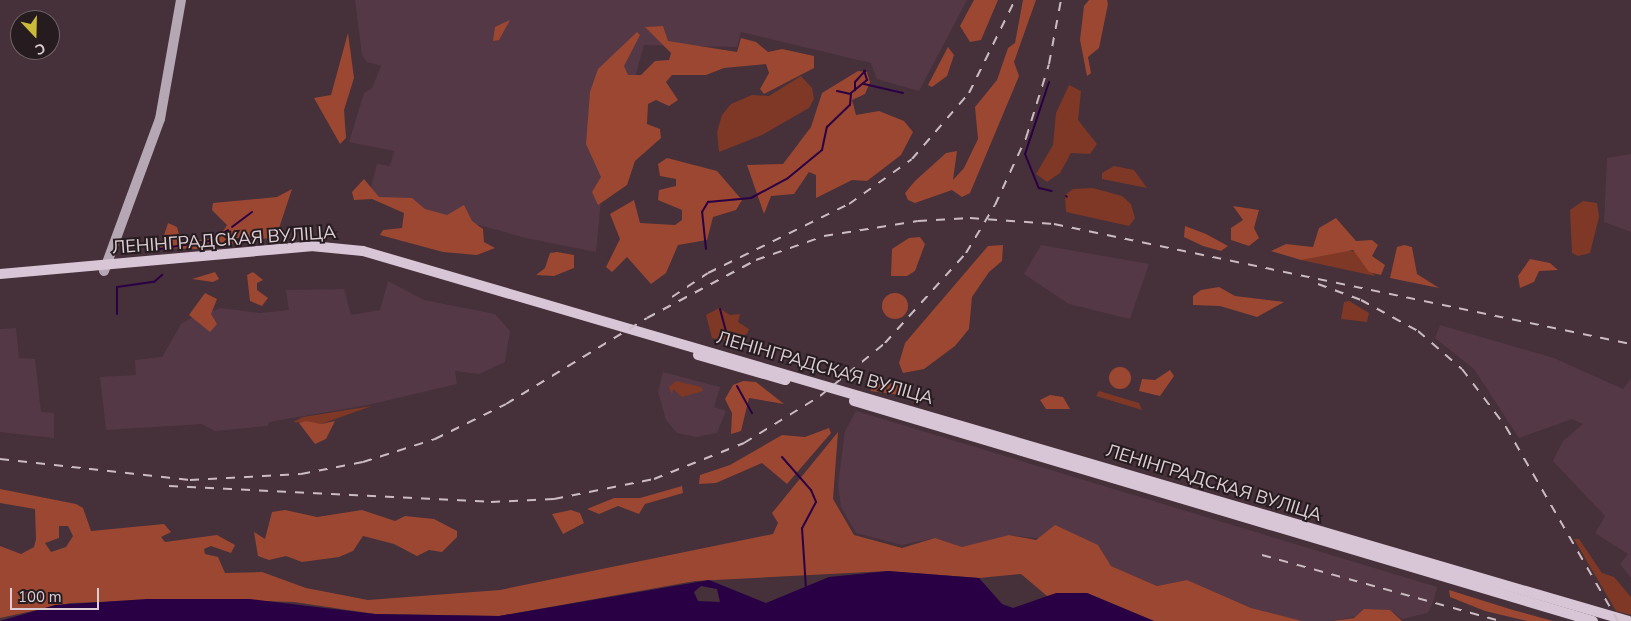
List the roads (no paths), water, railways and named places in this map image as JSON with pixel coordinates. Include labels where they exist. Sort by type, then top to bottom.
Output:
[{"type":"main road","points":[[105,268],[160,119],[181,0]]},
{"type":"main road","name":"ЛЕНІНГРАДСКАЯ ВУЛІЦА","points":[[0,280],[311,246],[363,251],[1628,621]]},
{"type":"main road","name":"ЛЕНІНГРАДСКАЯ ВУЛІЦА","points":[[0,274],[319,252],[378,260],[1593,621]]},
{"type":"waterway","points":[[706,249],[702,212],[708,202],[751,198],[788,178],[822,150],[827,127],[850,105],[851,93],[867,80],[864,70]]},
{"type":"waterway","points":[[855,90],[855,82],[865,71]]},
{"type":"waterway","points":[[1049,82],[1025,154],[1039,188],[1052,191]]},
{"type":"waterway","points":[[864,84],[903,93]]},
{"type":"waterway","points":[[837,91],[851,94]]},
{"type":"waterway","points":[[232,227],[252,212]]},
{"type":"waterway","points":[[159,249],[209,241],[228,230]]},
{"type":"waterway","points":[[117,314],[117,287],[154,282],[162,275]]},
{"type":"waterway","points":[[720,309],[726,331]]},
{"type":"waterway","points":[[737,386],[752,413]]},
{"type":"waterway","points":[[782,457],[811,490],[816,502],[802,528],[806,589]]},
{"type":"railway","points":[[672,297],[708,273],[849,204],[912,159],[969,93],[1015,0]]},
{"type":"railway","points":[[169,486],[491,502],[554,499],[654,479],[744,443],[820,396],[885,343],[966,253],[995,205],[1026,138],[1049,64],[1061,0]]},
{"type":"railway","points":[[0,459],[190,480],[301,474],[363,462],[435,439],[506,404],[647,318],[756,260],[824,236],[918,221],[970,218],[1054,224],[1631,344]]},
{"type":"railway","points":[[1318,284],[1361,300],[1418,331],[1462,369],[1506,427],[1618,621]]},
{"type":"railway","points":[[1262,555],[1500,621]]}]
